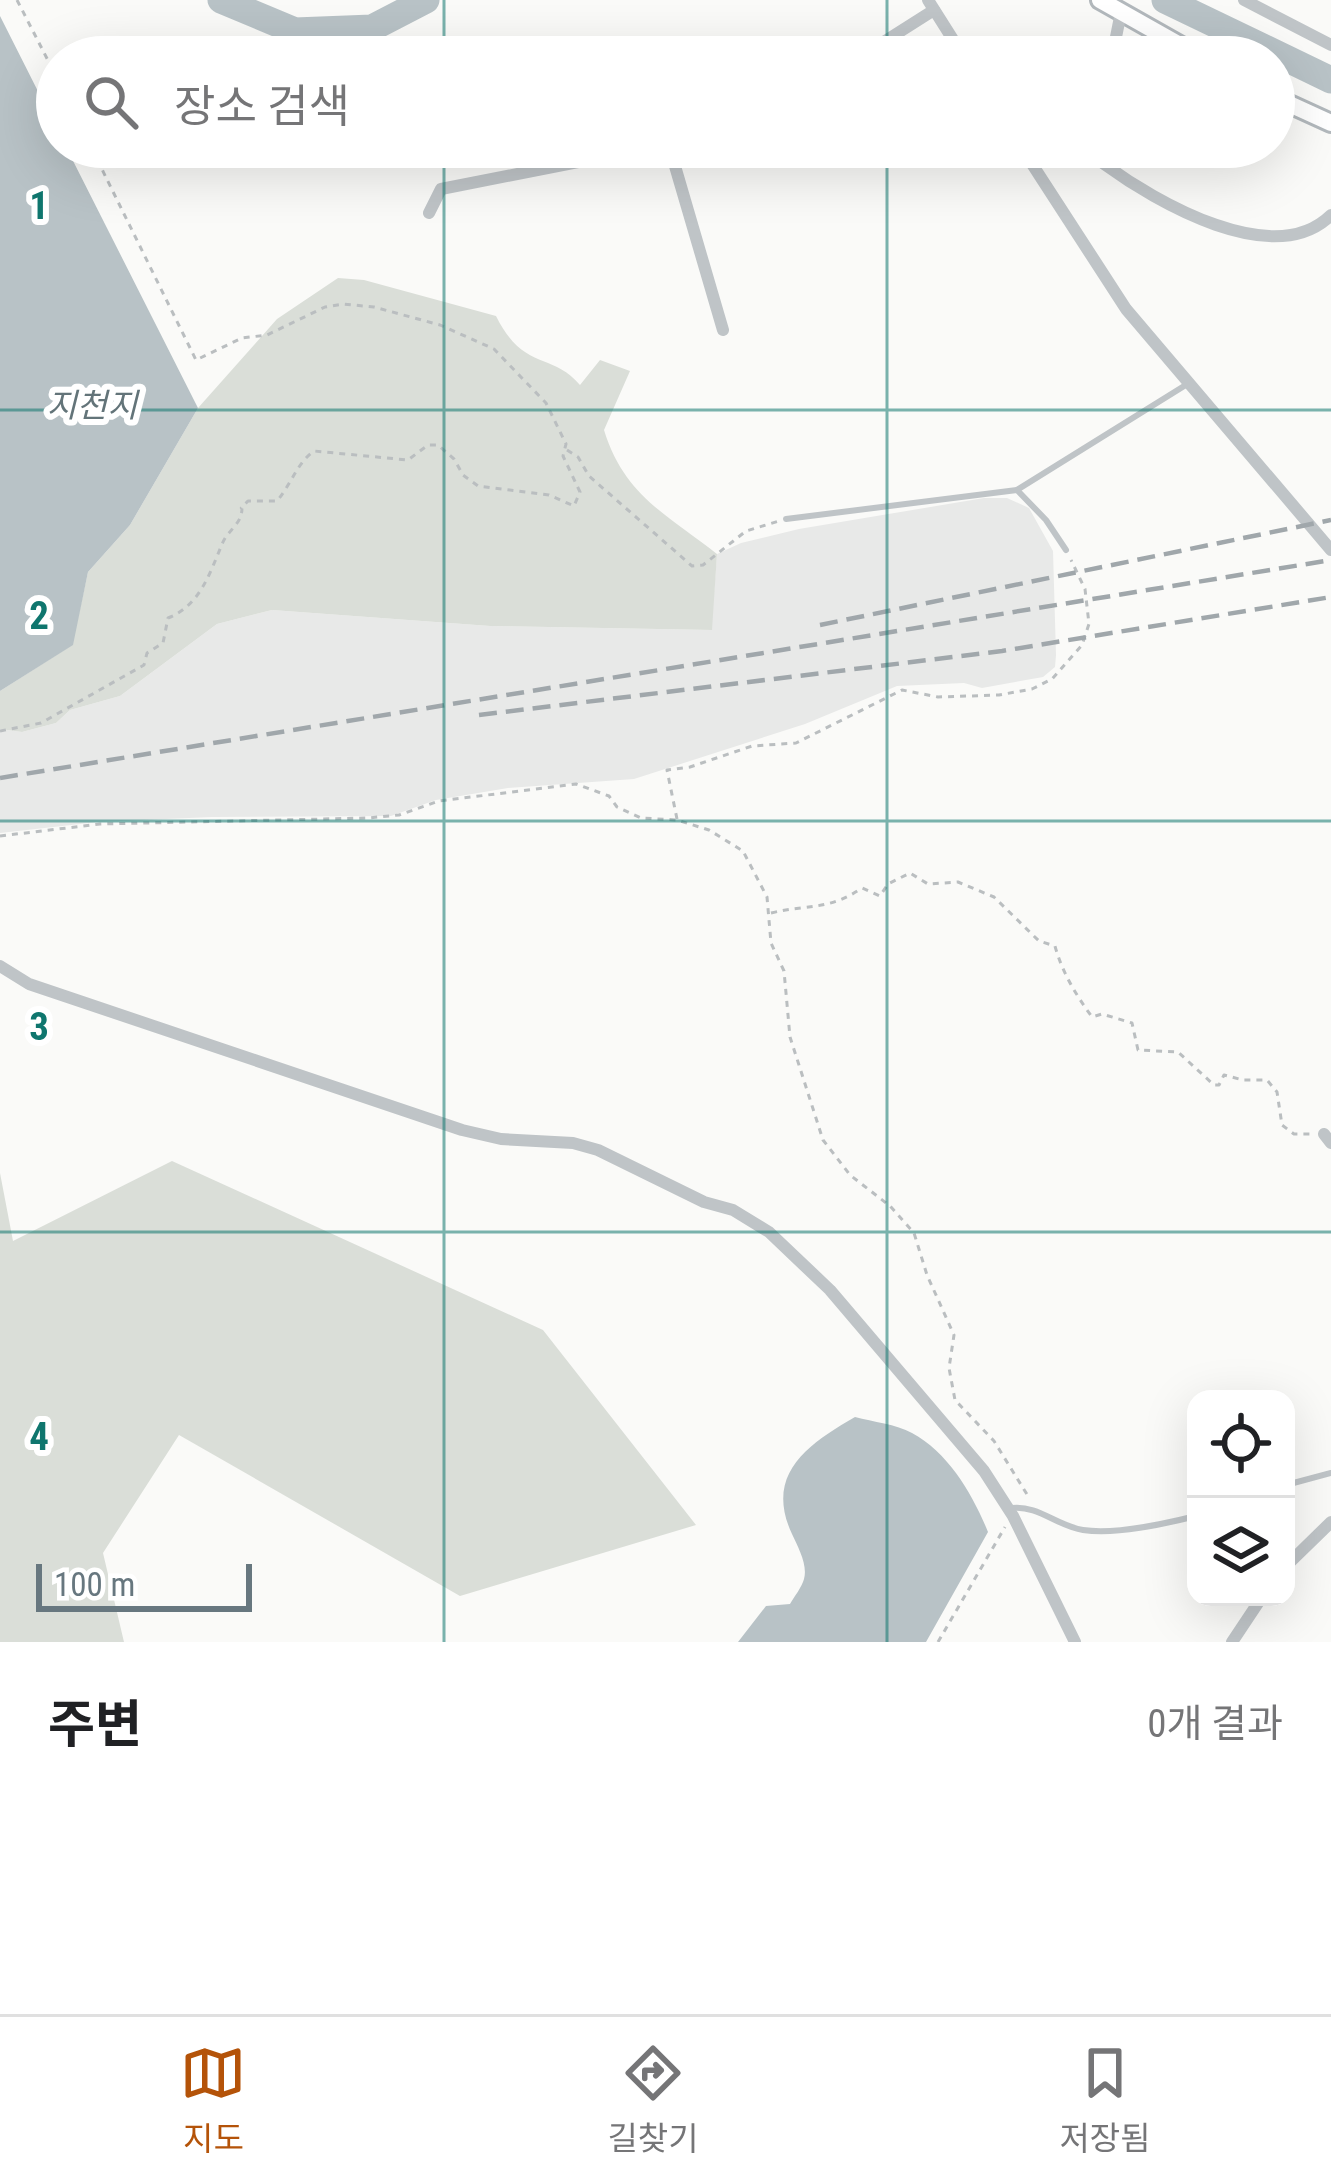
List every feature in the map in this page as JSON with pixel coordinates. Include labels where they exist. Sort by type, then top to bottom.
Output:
[{"type":"main road","points":[[1100,0],[1164,36]]},
{"type":"main road","points":[[1295,107],[1331,123]]},
{"type":"street","points":[[1244,0],[1331,45]]},
{"type":"street","points":[[889,36],[931,5],[951,36]]},
{"type":"street","points":[[1116,36],[1121,12]]},
{"type":"street","points":[[429,213],[441,189],[537,168]]},
{"type":"street","points":[[676,168],[723,330]]},
{"type":"street","points":[[1034,168],[1097,270],[1331,550]]},
{"type":"street","points":[[1110,168],[1175,210],[1267,238],[1316,230],[1331,215]]},
{"type":"street","points":[[0,966],[29,984],[462,1130],[598,1150],[704,1202],[754,1220],[830,1290],[894,1370],[962,1443],[1011,1513],[1075,1642]]},
{"type":"street","points":[[1295,1557],[1331,1522]]},
{"type":"street","points":[[1232,1642],[1256,1606]]},
{"type":"lane","points":[[786,519],[1017,490],[1189,383]]},
{"type":"lane","points":[[1017,490],[1066,550]]},
{"type":"lane","points":[[1295,1483],[1331,1473]]},
{"type":"lane","points":[[1011,1513],[1026,1506],[1087,1531],[1187,1517]]},
{"type":"path","points":[[17,0],[36,37]]},
{"type":"path","points":[[0,731],[41,723],[144,665],[147,652],[163,643],[169,618],[187,611],[200,593],[224,538],[239,520],[241,507],[248,500],[278,501],[295,479],[300,461],[314,451],[333,449],[408,460],[428,445],[438,445],[454,459],[463,476],[478,486],[549,495],[574,506],[580,492],[563,456],[556,419],[546,404],[494,349],[440,325],[344,304],[325,307],[268,335],[242,338],[196,360],[101,168]]},
{"type":"path","points":[[565,448],[578,457],[589,476],[692,566],[703,565],[746,531],[786,519]]},
{"type":"path","points":[[677,820],[668,770],[752,746],[796,743],[902,690],[938,697],[999,695],[1032,689],[1052,679],[1082,645],[1089,624],[1085,589],[1066,550]]},
{"type":"path","points":[[0,836],[197,819],[368,818],[399,815],[462,797],[576,784],[609,796],[617,807],[641,818],[677,820],[709,830],[742,851],[767,897],[771,943],[784,970],[790,1037],[823,1140],[850,1175],[890,1206],[914,1233],[954,1335],[949,1368],[955,1400],[994,1441],[1014,1479],[1040,1513]]},
{"type":"path","points":[[771,913],[821,908],[842,902],[862,888],[880,896],[888,884],[910,873],[928,884],[958,882],[973,887],[994,897],[1039,940],[1055,946],[1062,973],[1092,1016],[1102,1014],[1132,1023],[1138,1050],[1178,1052],[1214,1085],[1224,1075],[1268,1080],[1277,1092],[1282,1125],[1294,1134],[1328,1138]]},
{"type":"path","points":[[938,1642],[1011,1513]]},
{"type":"shaded area","points":[[338,278],[364,280],[496,316],[517,346],[580,385],[600,360],[630,371],[604,430],[635,487],[717,554],[712,630],[490,626],[272,610],[217,624],[120,696],[70,710],[56,723],[22,732],[0,729],[0,691],[72,645],[88,572],[130,525],[198,408],[277,319]]},
{"type":"shaded area","points":[[1007,498],[1029,508],[1053,551],[1056,655],[1055,667],[1043,677],[982,688],[964,683],[897,686],[805,724],[634,779],[508,788],[436,800],[391,816],[212,817],[0,833],[0,729],[22,732],[56,723],[70,710],[120,696],[217,624],[272,610],[490,626],[711,630],[717,554],[799,529]]},
{"type":"shaded area","points":[[172,1161],[543,1330],[696,1525],[460,1596],[179,1435],[103,1553],[124,1642],[0,1642],[0,1173],[13,1241]]},
{"type":"water","name":"지천지","points":[[0,16],[36,87],[36,168],[77,168],[198,408],[130,525],[88,572],[73,645],[0,691]]},
{"type":"water","points":[[855,1417],[892,1425],[925,1441],[967,1490],[988,1532],[926,1642],[738,1642],[766,1606],[790,1604],[804,1579],[804,1562],[785,1513],[787,1478],[807,1450]]},
{"type":"waterway","points":[[221,0],[295,31],[372,28],[426,0]]},
{"type":"waterway","points":[[1165,0],[1240,36]]},
{"type":"waterway","points":[[1295,63],[1331,80]]},
{"type":"railway","points":[[820,625],[1331,520]]},
{"type":"railway","points":[[0,778],[1331,560]]},
{"type":"railway","points":[[479,715],[1002,651],[1331,597]]}]
